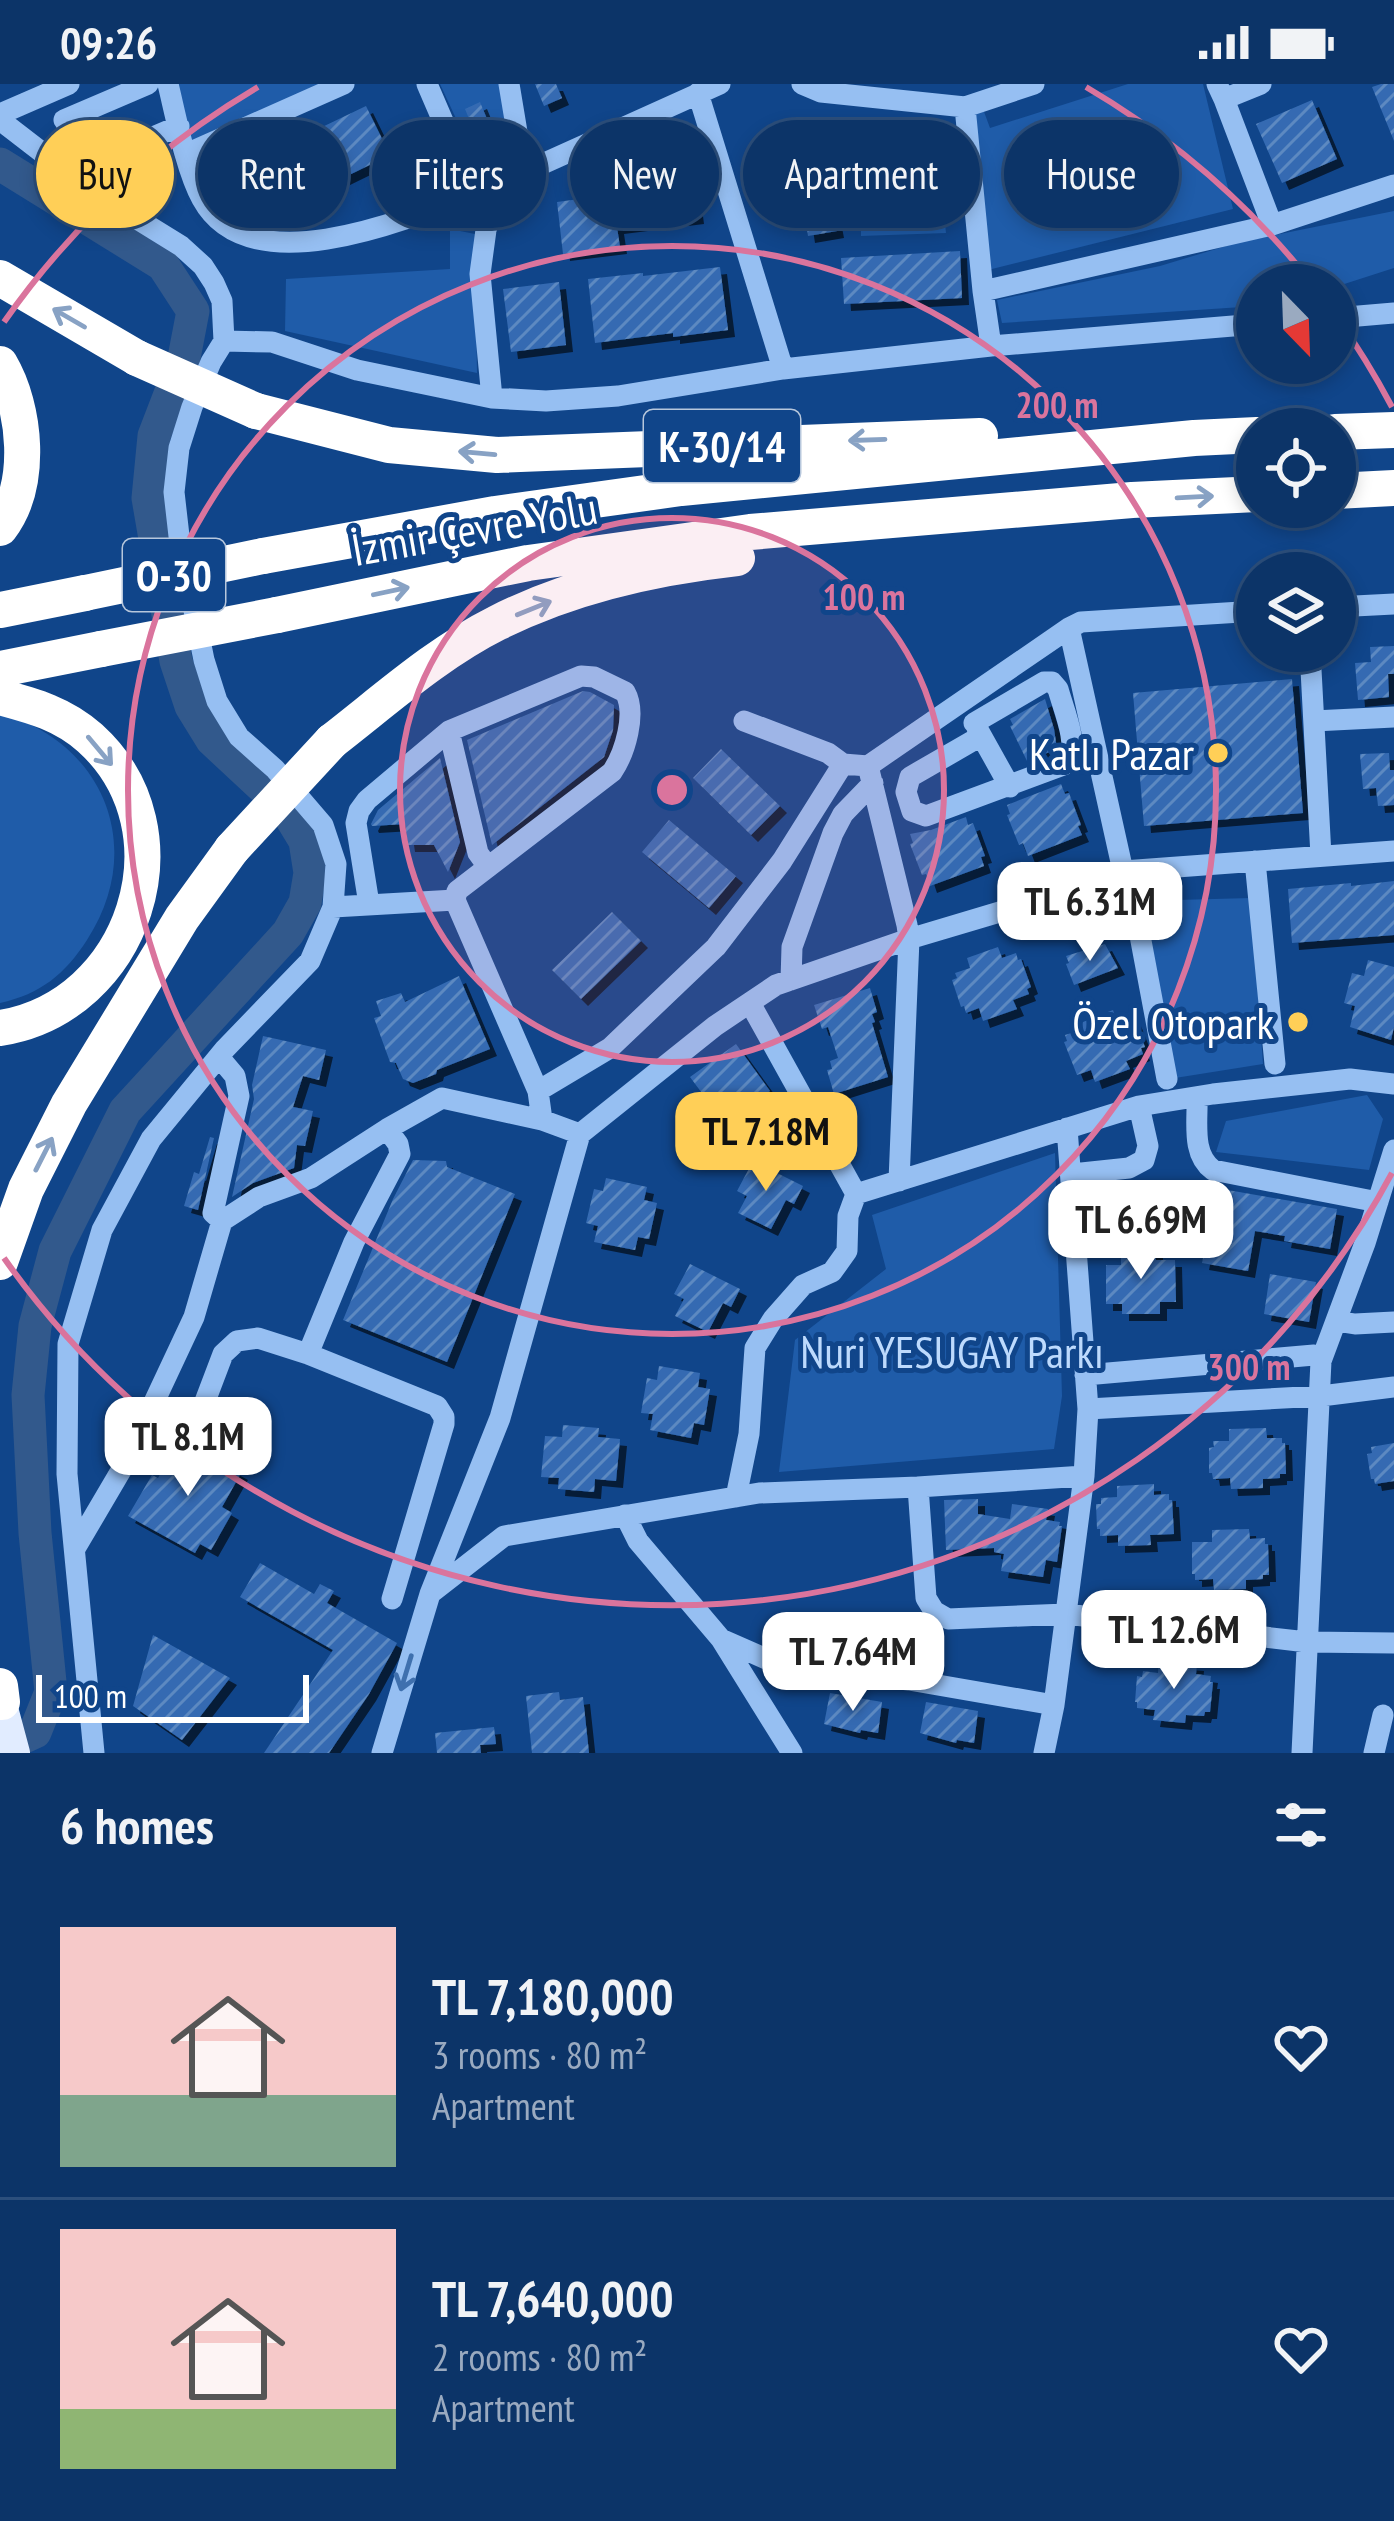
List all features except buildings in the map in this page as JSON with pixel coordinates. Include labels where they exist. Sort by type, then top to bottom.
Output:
[{"type":"highway","name":"K-30/14","points":[[0,278],[137,358],[256,411],[389,445],[497,455],[1115,432],[1194,438]]},
{"type":"highway","points":[[0,364],[19,410],[23,450],[17,489],[0,528]]},
{"type":"highway","points":[[1356,431],[1394,430]]},
{"type":"highway","name":"İzmir Çevre Yolu","points":[[0,610],[496,514],[681,488],[1236,436]]},
{"type":"highway","points":[[1356,490],[1394,488]]},
{"type":"highway","name":"İzmir Çevre Yolu","points":[[0,669],[528,562],[750,532],[1236,495]]},
{"type":"highway","points":[[0,1262],[26,1189],[70,1104],[182,918],[232,849],[332,741],[435,662],[496,623],[559,597],[621,579],[722,560],[1048,528],[1132,500]]},
{"type":"highway","points":[[0,697],[48,709],[94,741],[133,803],[143,844],[143,881],[130,927],[108,964],[67,1002],[0,1028]]},
{"type":"highway","points":[[0,1687],[6,1719]]},
{"type":"street","points":[[69,84],[41,90],[0,117],[92,191],[181,246],[203,266],[222,301],[224,341],[192,407],[179,448],[174,492],[179,536],[204,660],[217,700],[239,736],[323,825],[335,864],[333,907],[310,961],[219,1057],[151,1139],[102,1230],[68,1344],[67,1474],[94,1753]]},
{"type":"street","points":[[64,120],[148,84]]},
{"type":"street","points":[[167,84],[201,197],[215,218],[234,230],[280,243],[321,240],[372,227]]},
{"type":"street","points":[[186,154],[344,84]]},
{"type":"street","points":[[428,84],[443,120]]},
{"type":"street","points":[[509,84],[515,120]]},
{"type":"street","points":[[546,163],[720,84]]},
{"type":"street","points":[[802,84],[821,92],[965,107],[1034,84]]},
{"type":"street","points":[[1261,84],[1220,92],[1272,225]]},
{"type":"street","points":[[698,93],[783,369]]},
{"type":"street","points":[[965,107],[991,346]]},
{"type":"street","points":[[174,128],[178,126]]},
{"type":"street","points":[[983,291],[1272,225],[1394,185]]},
{"type":"street","points":[[487,228],[480,274],[492,398]]},
{"type":"street","points":[[1356,316],[1394,313]]},
{"type":"street","points":[[224,341],[272,342],[357,370],[492,398],[546,401],[618,396],[783,369],[991,346],[1236,326]]},
{"type":"street","points":[[1356,606],[1394,604]]},
{"type":"street","points":[[791,980],[792,947],[833,833],[870,774],[961,702],[1081,622],[1236,612]]},
{"type":"street","points":[[1069,628],[1123,872],[1132,893],[1167,1078]]},
{"type":"street","points":[[1311,672],[1321,856]]},
{"type":"street","points":[[369,904],[356,823],[367,800],[448,731],[581,676],[621,689],[630,701],[622,756],[612,772],[457,890],[455,900],[538,1091],[542,1120]]},
{"type":"street","points":[[1044,682],[1052,682],[1058,688],[1073,746],[1071,760],[926,816],[912,811],[906,792],[910,777],[978,730],[1044,682]]},
{"type":"street","points":[[961,702],[1010,787]]},
{"type":"street","points":[[1313,721],[1394,717]]},
{"type":"street","points":[[744,721],[870,774]]},
{"type":"street","points":[[448,731],[478,853],[488,867]]},
{"type":"street","points":[[538,1091],[610,1048],[716,946],[782,861],[843,764]]},
{"type":"street","points":[[870,774],[909,939],[899,1180]]},
{"type":"street","points":[[382,1753],[430,1594],[500,1418],[580,1134],[715,1026],[791,980],[1123,872],[1394,851]]},
{"type":"street","points":[[1255,861],[1275,1064]]},
{"type":"street","points":[[333,907],[455,900]]},
{"type":"street","points":[[736,1497],[749,1434],[755,1348],[772,1319],[803,1285],[832,1272],[847,1251],[848,1216],[856,1194],[750,1003]]},
{"type":"street","points":[[219,1057],[235,1076],[239,1096],[213,1213],[221,1221]]},
{"type":"street","points":[[856,1194],[1139,1106],[1350,1079],[1394,1084]]},
{"type":"street","points":[[1197,1097],[1198,1150],[1207,1167],[1378,1202]]},
{"type":"street","points":[[75,1547],[126,1462],[194,1317],[221,1221],[260,1197],[311,1178],[442,1098],[542,1120],[580,1134]]},
{"type":"street","points":[[1072,1174],[1135,1167],[1144,1160],[1148,1146],[1139,1106]]},
{"type":"street","points":[[1044,1753],[1084,1476],[1088,1408],[1067,1128]]},
{"type":"street","points":[[308,1354],[354,1243],[400,1154],[387,1129]]},
{"type":"street","points":[[1302,1753],[1321,1361],[1394,1150]]},
{"type":"street","points":[[1336,1321],[1394,1322]]},
{"type":"street","points":[[193,1433],[223,1354],[244,1338],[308,1354],[432,1402],[444,1417],[392,1599]]},
{"type":"street","points":[[1085,1375],[1314,1355],[1321,1361]]},
{"type":"street","points":[[1088,1408],[1394,1388]]},
{"type":"street","points":[[430,1594],[505,1535],[759,1493],[1084,1476]]},
{"type":"street","points":[[918,1487],[926,1598],[934,1611],[956,1620],[1066,1614],[1306,1642],[1394,1643]]},
{"type":"street","points":[[625,1515],[638,1541],[721,1639],[792,1753]]},
{"type":"street","points":[[721,1639],[784,1667],[909,1680],[1054,1705]]},
{"type":"street","points":[[1374,1753],[1383,1715]]},
{"type":"green space","points":[[176,84],[333,84],[253,120],[198,120],[198,145],[193,147]]},
{"type":"green space","points":[[440,84],[505,84],[506,120],[457,120]]},
{"type":"green space","points":[[1128,84],[1203,84],[1233,209],[1179,222],[1179,120],[1015,120]]},
{"type":"green space","points":[[983,109],[990,128],[1004,124],[1004,228],[1157,228],[984,271],[980,120],[972,120],[971,112]]},
{"type":"green space","points":[[1394,211],[1394,268],[1356,280],[1356,264],[1236,264],[1236,307],[1002,323],[997,300],[1160,266],[1236,243]]},
{"type":"green space","points":[[861,228],[945,228],[946,233],[861,236]]},
{"type":"green space","points":[[450,229],[475,234],[477,373],[285,331],[286,279],[450,269]]},
{"type":"green space","points":[[0,713],[36,727],[66,748],[89,773],[105,803],[113,835],[113,870],[105,905],[70,963],[40,988],[0,1003]]},
{"type":"green space","points":[[1251,898],[1263,1064],[1175,1078],[1139,901]]},
{"type":"green space","points":[[1367,1095],[1383,1119],[1369,1170],[1216,1152],[1226,1121]]},
{"type":"green space","name":"Nuri YESUGAY Parkı","points":[[1055,1153],[1062,1396],[1054,1449],[779,1472],[795,1340],[886,1269],[872,1215]]},
{"type":"waterway","points":[[0,164],[163,265],[193,311],[184,358],[154,436],[148,498],[176,661],[191,706],[212,740],[285,808],[305,841],[310,873],[305,903],[288,933],[125,1111],[55,1251],[35,1326],[28,1395],[35,1533],[51,1692],[35,1732],[0,1748]]},
{"type":"place","name":"Katlı Pazar","points":[[1218,753]]},
{"type":"place","name":"Özel Otopark","points":[[1298,1022]]}]
